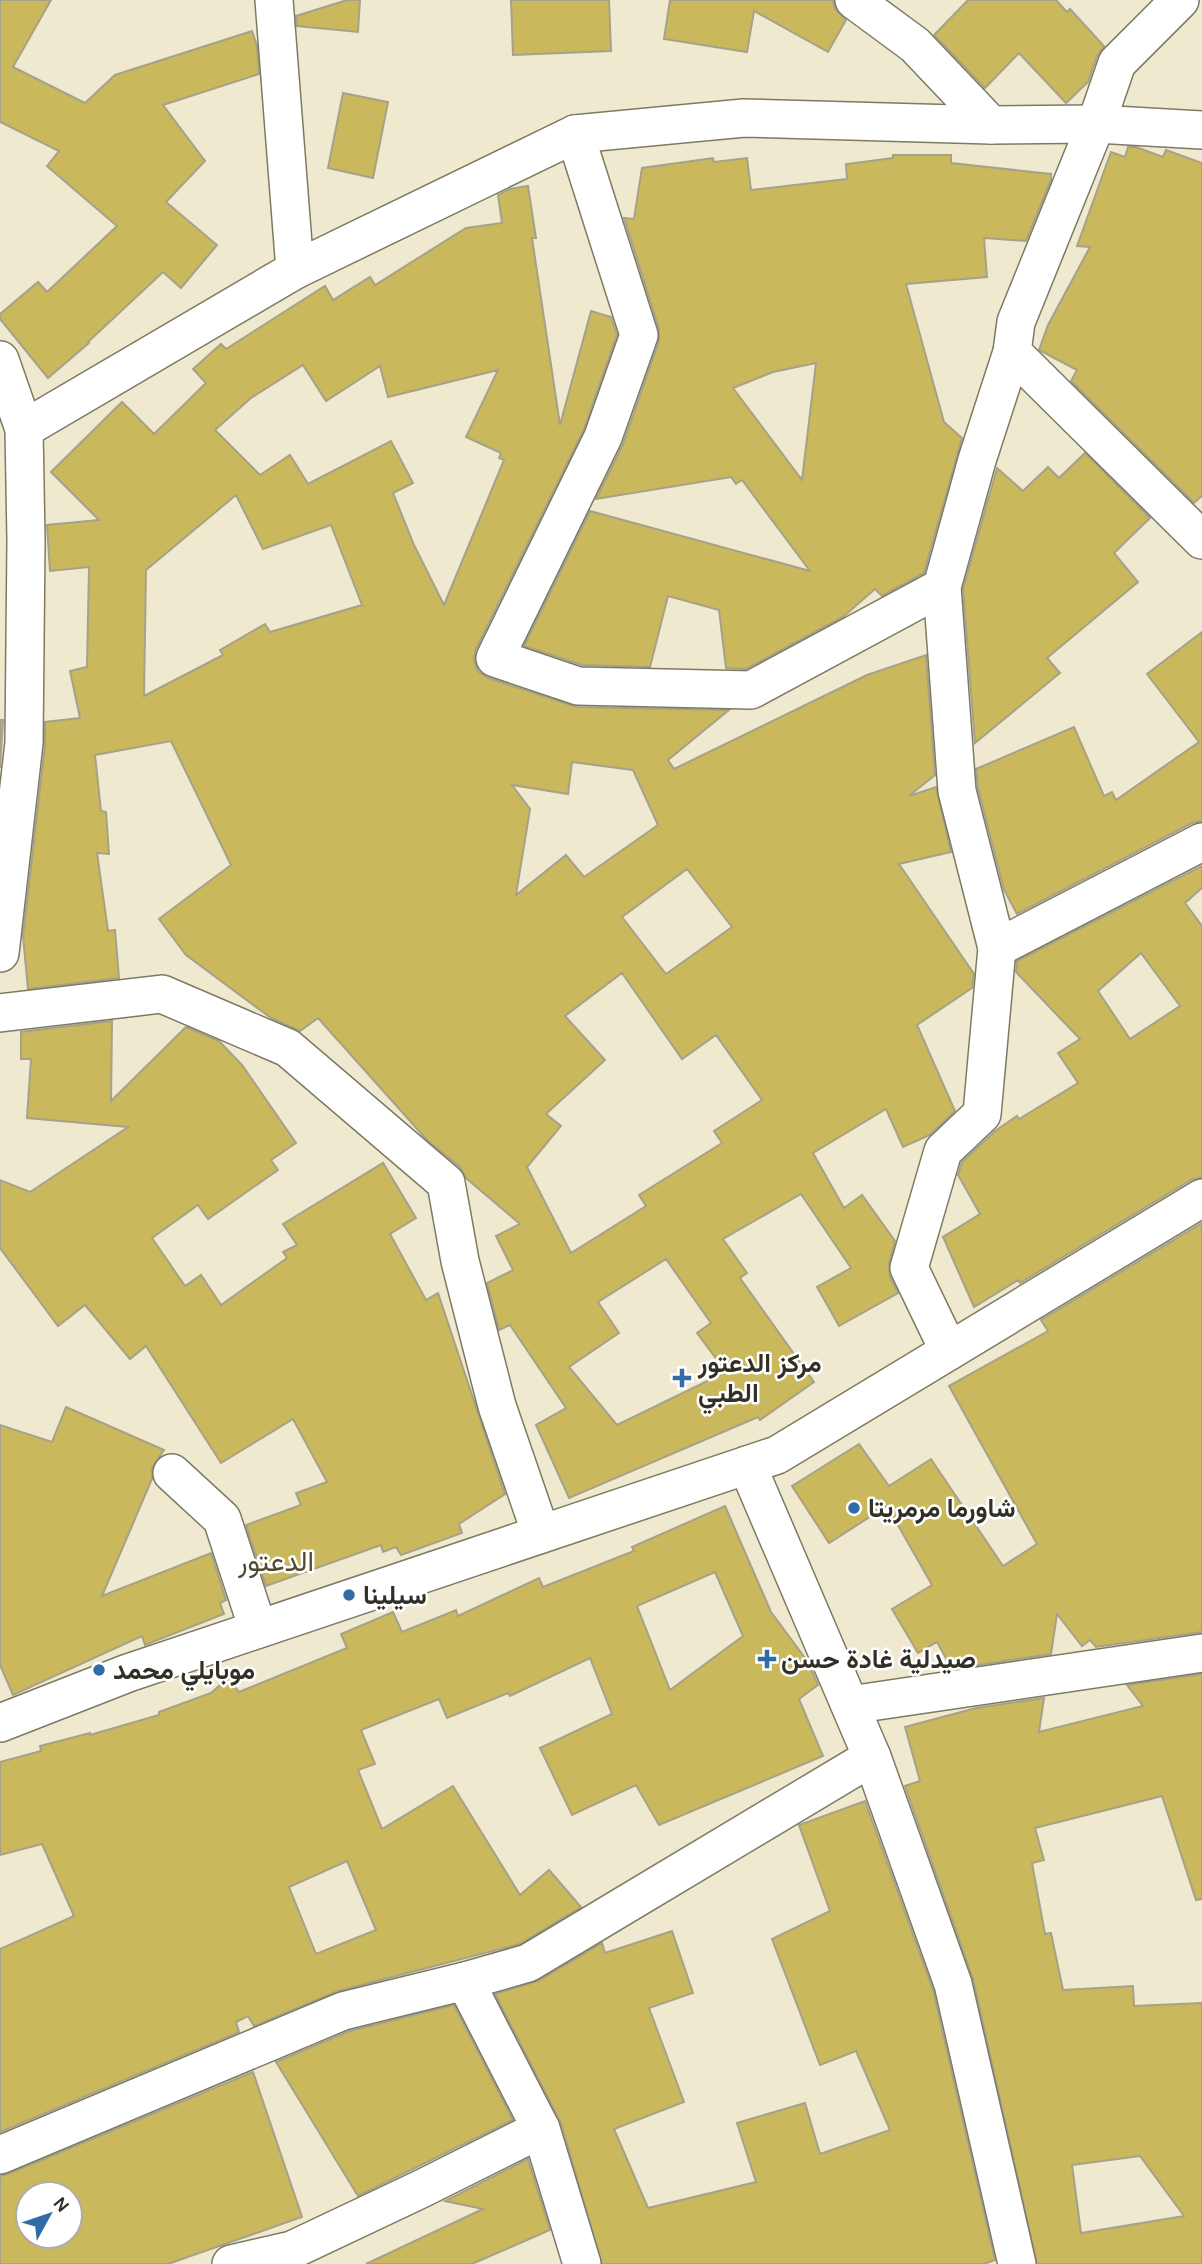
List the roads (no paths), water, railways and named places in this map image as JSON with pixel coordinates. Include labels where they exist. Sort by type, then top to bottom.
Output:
[{"type":"street","points":[[274,0],[295,270]]},
{"type":"street","points":[[854,0],[915,45],[991,125]]},
{"type":"street","points":[[949,1350],[909,1268],[943,1151],[982,1114],[998,948],[957,791],[942,587],[977,460],[1012,352],[1016,322],[1096,124],[1117,63],[1180,0]]},
{"type":"street","points":[[24,429],[295,270],[575,134],[744,118],[991,125],[1096,124],[1202,130]]},
{"type":"street","points":[[575,134],[639,335],[603,437],[495,658],[578,686],[751,690],[942,587]]},
{"type":"street","points":[[1012,352],[1202,540]]},
{"type":"street","points":[[0,360],[24,429],[26,541],[24,743],[0,953]]},
{"type":"street","points":[[998,948],[1202,842]]},
{"type":"street","points":[[0,1013],[162,994],[288,1048],[446,1183],[460,1261],[497,1406],[541,1534]]},
{"type":"street","points":[[0,1723],[128,1673],[777,1455],[1202,1198]]},
{"type":"street","points":[[747,1465],[873,1757],[953,1984],[1017,2264]]},
{"type":"street","points":[[172,1473],[222,1519],[258,1629]]},
{"type":"street","points":[[850,1705],[1202,1653]]},
{"type":"street","points":[[0,2155],[343,2011],[527,1963],[873,1757]]},
{"type":"street","points":[[465,1981],[541,2129],[582,2264]]},
{"type":"street","points":[[231,2264],[292,2250],[541,2129]]},
{"type":"place","name":"مركز الدعتور الطبي","points":[[682,1378]]},
{"type":"place","name":"شاورما مرمريتا","points":[[854,1508]]},
{"type":"place","name":"سيلينا","points":[[349,1595]]},
{"type":"place","name":"صيدلية غادة حسن","points":[[767,1659]]},
{"type":"place","name":"موبايلي محمد","points":[[99,1670]]},
{"type":"district","name":"الدعتور","points":[[276,1561]]}]
